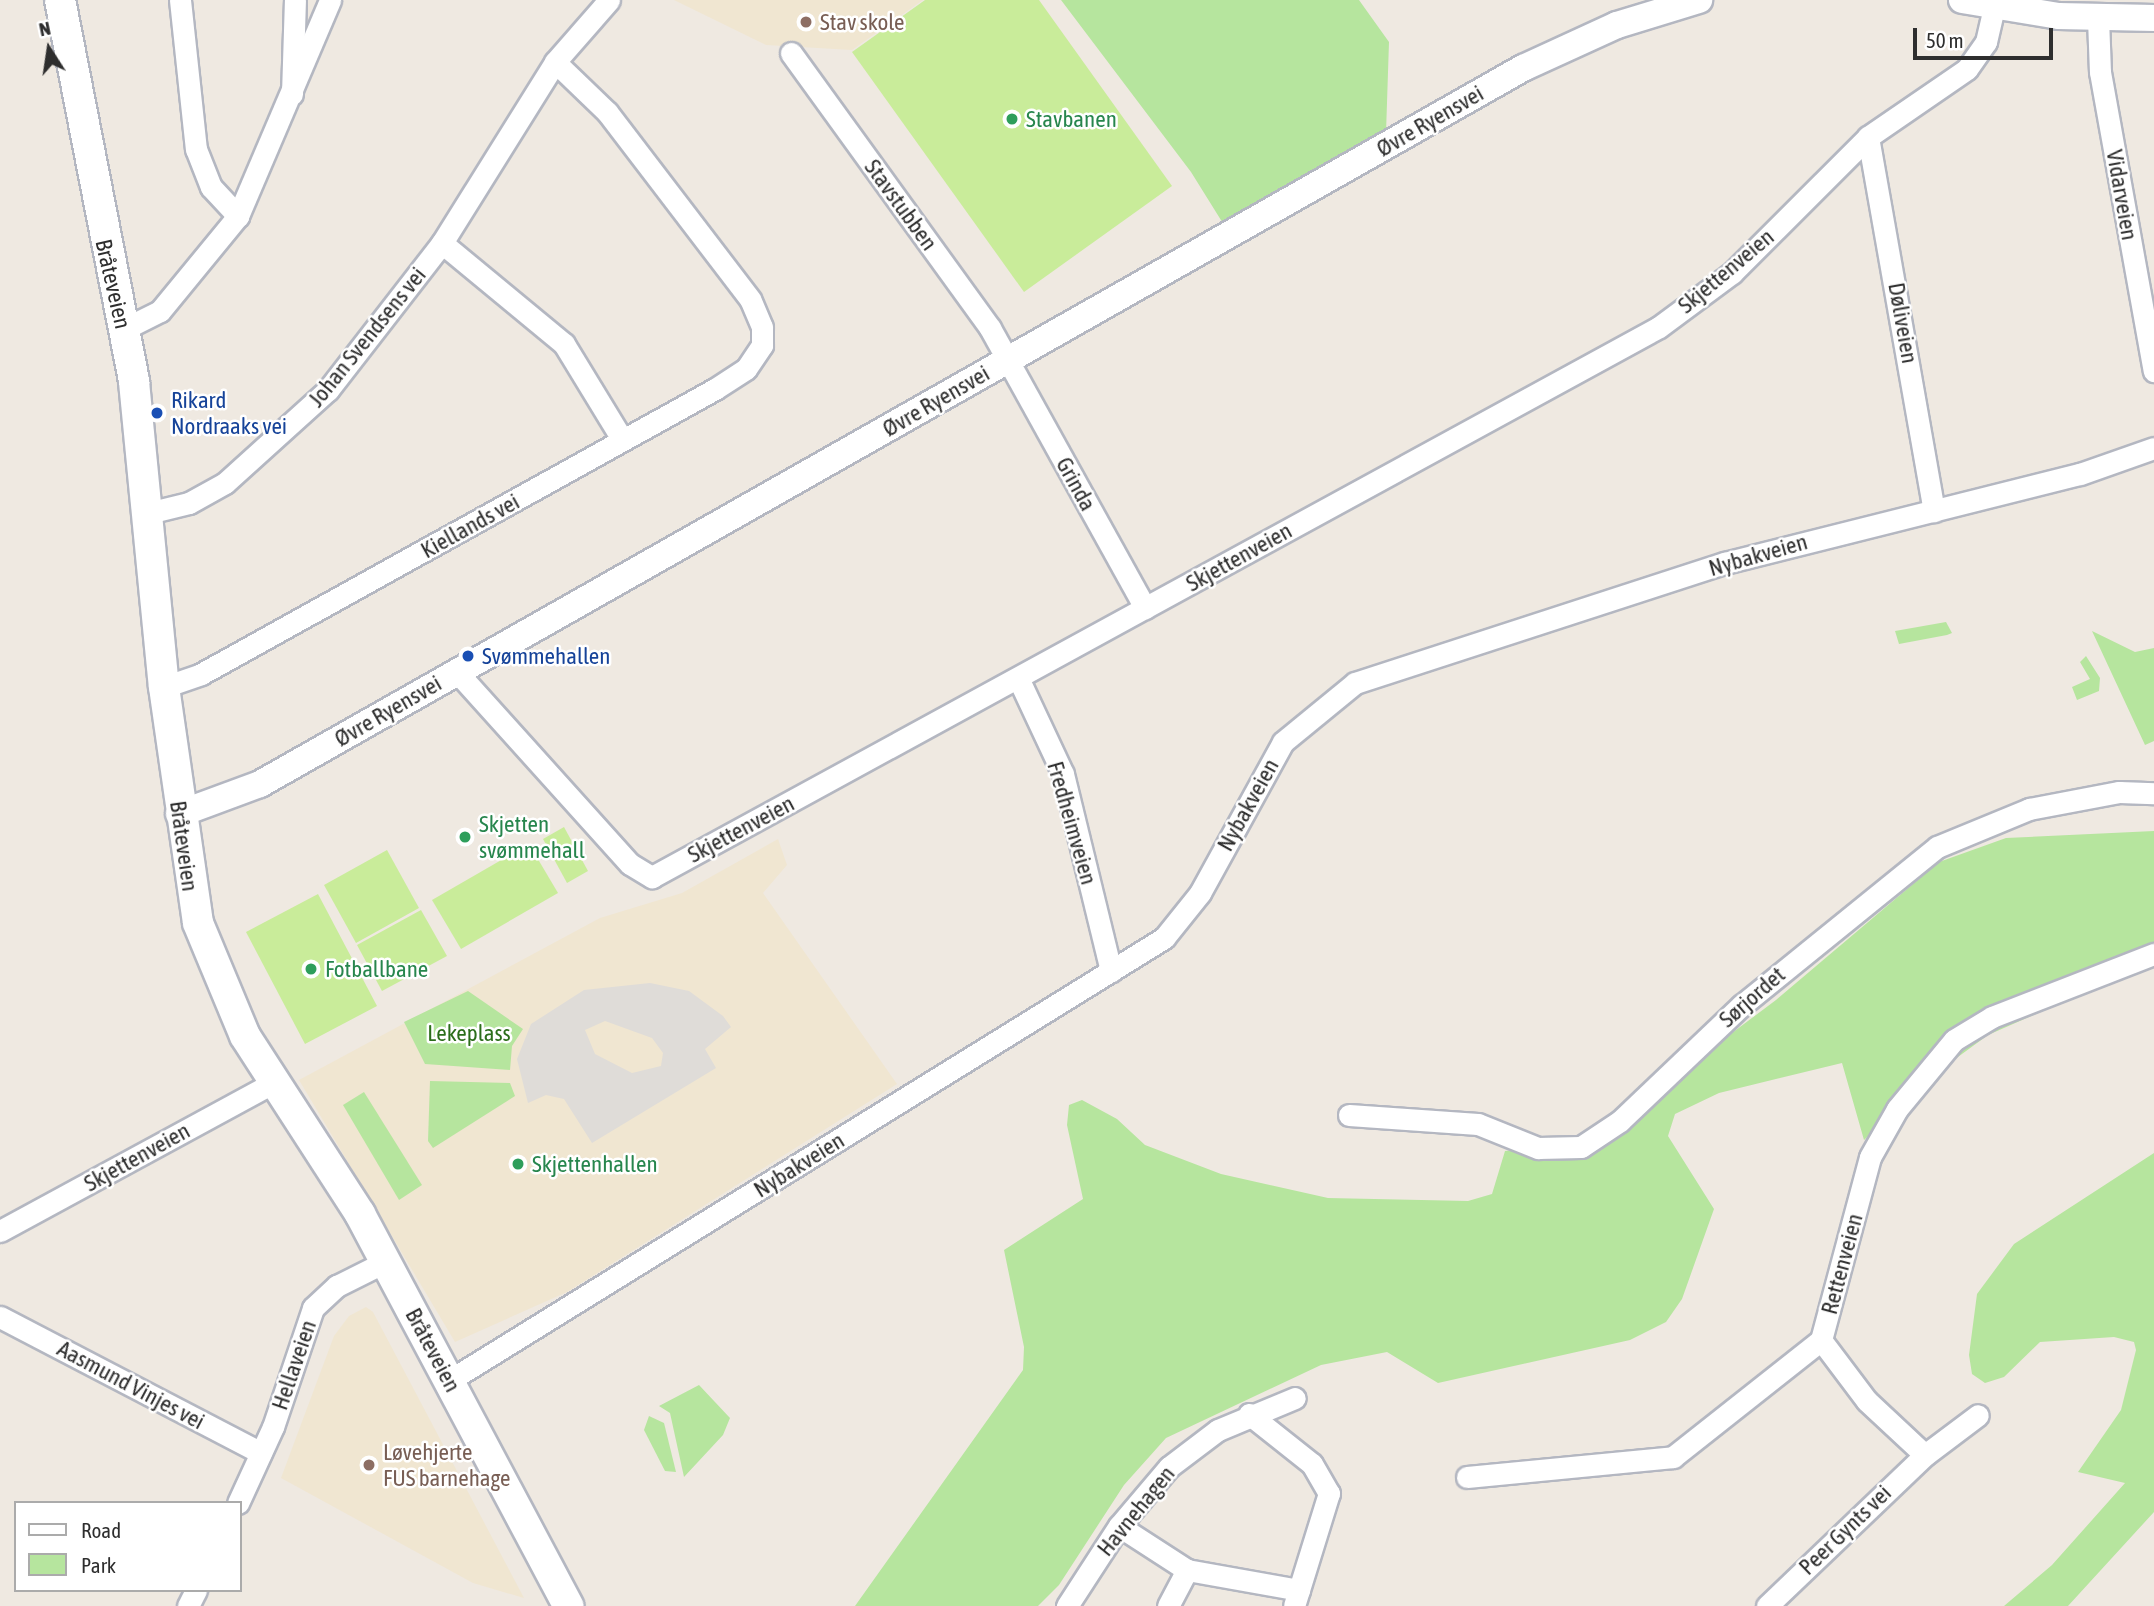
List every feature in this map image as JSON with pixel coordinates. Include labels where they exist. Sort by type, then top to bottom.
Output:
[{"type":"main road","name":"Bråteveien","points":[[60,0],[124,329],[148,513],[179,814],[202,934],[234,1014],[387,1261],[568,1606]]},
{"type":"street","points":[[180,0],[196,149],[211,187],[238,216]]},
{"type":"street","points":[[293,99],[289,68],[295,0]]},
{"type":"street","points":[[124,329],[159,311],[238,216],[293,99],[330,0]]},
{"type":"street","name":"Johan Svendsens vei","points":[[148,513],[204,495],[280,439],[366,344],[442,243],[555,62],[609,0]]},
{"type":"street","name":"Øvre Ryensvei","points":[[179,814],[243,793],[1535,62],[1617,25],[1699,0]]},
{"type":"street","points":[[1962,0],[2098,18],[2154,19]]},
{"type":"street","name":"Skjettenveien","points":[[457,672],[630,864],[652,877],[1019,680],[1659,327],[1731,272],[1868,137],[1973,62],[1994,6]]},
{"type":"street","name":"Vidarveien","points":[[2098,18],[2100,72],[2154,371]]},
{"type":"street","name":"Stavstubben","points":[[791,52],[1007,360]]},
{"type":"street","name":"Kiellands vei","points":[[164,687],[201,674],[746,369],[762,345],[762,327],[750,299],[607,112],[555,62]]},
{"type":"street","name":"Døliveien","points":[[1868,137],[1934,511]]},
{"type":"street","points":[[442,243],[564,344],[622,439]]},
{"type":"street","name":"Grinda","points":[[1007,360],[1146,608]]},
{"type":"street","name":"Nybakveien","points":[[450,1381],[1164,937],[1200,893],[1283,742],[1355,683],[1725,563],[1934,511],[2154,448]]},
{"type":"street","name":"Fredheimveien","points":[[1019,680],[1063,774],[1111,971]]},
{"type":"street","name":"Sørjordet","points":[[1349,1115],[1478,1124],[1538,1148],[1581,1147],[1620,1121],[1742,1005],[1937,847],[2029,809],[2119,792],[2154,793]]},
{"type":"street","name":"Rettenveien","points":[[1467,1477],[1673,1457],[1821,1340],[1870,1157],[1897,1109],[1954,1040],[1992,1017],[2154,954]]},
{"type":"street","name":"Skjettenveien","points":[[0,1231],[274,1082]]},
{"type":"street","name":"Hellaveien","points":[[239,1501],[261,1453],[313,1308],[337,1286],[387,1261]]},
{"type":"street","name":"Aasmund Vinjes vei","points":[[0,1317],[261,1453]]},
{"type":"street","points":[[1821,1340],[1867,1401],[1925,1455]]},
{"type":"street","name":"Havnehagen","points":[[1067,1606],[1119,1526],[1191,1448],[1249,1414],[1295,1398]]},
{"type":"street","points":[[1119,1526],[1186,1570],[1296,1598],[1329,1493],[1312,1464],[1249,1414]]},
{"type":"street","name":"Peer Gynts vei","points":[[1767,1606],[1925,1455],[1978,1415]]},
{"type":"street","points":[[1168,1606],[1186,1570]]},
{"type":"shaded area","name":"Stav skole","points":[[674,0],[923,0],[852,50],[766,45]]},
{"type":"shaded area","points":[[778,839],[787,865],[763,893],[897,1084],[567,1292],[455,1342],[299,1080],[600,918],[682,893]]},
{"type":"shaded area","points":[[650,983],[689,991],[723,1016],[731,1027],[705,1049],[716,1068],[592,1143],[564,1099],[546,1095],[528,1103],[517,1059],[531,1024],[584,990]],"holes":[[[605,1021],[652,1038],[663,1053],[661,1066],[632,1073],[595,1054],[585,1030]]]},
{"type":"shaded area","name":"Løvehjerte FUS barnehage","points":[[366,1307],[373,1312],[524,1598],[473,1583],[281,1478],[334,1336],[349,1316]]},
{"type":"green space","name":"Stavbanen","points":[[925,0],[1039,0],[1172,186],[1024,292],[852,52]]},
{"type":"green space","points":[[1061,0],[1359,0],[1389,42],[1386,133],[1234,241],[1191,172]]},
{"type":"green space","points":[[1946,622],[1952,633],[1899,644],[1895,631]]},
{"type":"green space","points":[[2092,631],[2135,652],[2154,648],[2154,741],[2145,745]]},
{"type":"green space","points":[[2086,656],[2100,678],[2099,691],[2077,700],[2072,687],[2090,679],[2080,662]]},
{"type":"green space","points":[[564,827],[588,871],[567,883],[543,839]]},
{"type":"green space","points":[[2154,831],[2154,962],[1988,1035],[1925,1081],[1864,1140],[1842,1063],[1719,1093],[1675,1114],[1668,1136],[1714,1209],[1682,1299],[1666,1322],[1630,1340],[1438,1383],[1387,1352],[1321,1365],[1166,1438],[1124,1485],[1059,1585],[1038,1606],[855,1606],[1023,1370],[1024,1347],[1004,1250],[1083,1199],[1067,1125],[1069,1105],[1082,1100],[1117,1119],[1145,1145],[1221,1174],[1328,1198],[1468,1201],[1492,1194],[1505,1151],[1585,1143],[1776,1000],[1939,862],[2006,838]]},
{"type":"green space","points":[[529,844],[558,893],[461,949],[432,900]]},
{"type":"green space","points":[[387,850],[419,908],[356,943],[324,885]]},
{"type":"green space","name":"Fotballbane","points":[[318,894],[377,1006],[305,1044],[246,932]]},
{"type":"green space","points":[[421,910],[447,956],[382,991],[357,945]]},
{"type":"green space","name":"Lekeplass","points":[[468,991],[523,1029],[512,1046],[510,1070],[425,1064],[404,1022]]},
{"type":"green space","name":"Lekeplass","points":[[430,1081],[510,1083],[515,1096],[433,1148],[428,1141]]},
{"type":"green space","points":[[364,1092],[422,1185],[399,1200],[343,1105]]},
{"type":"green space","points":[[2154,1153],[2154,1512],[2068,1606],[2004,1606],[2052,1565],[2125,1483],[2078,1472],[2121,1410],[2136,1350],[2134,1342],[2114,1337],[2040,1342],[2004,1377],[1985,1383],[1972,1374],[1969,1355],[1977,1294],[2014,1244]]},
{"type":"green space","points":[[699,1385],[730,1418],[723,1435],[684,1477],[670,1413],[659,1406]]},
{"type":"green space","points":[[649,1416],[664,1423],[676,1472],[665,1471],[644,1430]]},
{"type":"place","name":"Stav skole","points":[[806,22]]},
{"type":"place","name":"Stavbanen","points":[[1012,119]]},
{"type":"place","name":"Rikard Nordraaks vei","points":[[157,413]]},
{"type":"place","name":"Svømmehallen","points":[[468,656]]},
{"type":"place","name":"Skjetten svømmehall","points":[[465,837]]},
{"type":"place","name":"Fotballbane","points":[[311,969]]},
{"type":"place","name":"Skjettenhallen","points":[[518,1164]]},
{"type":"place","name":"Løvehjerte FUS barnehage","points":[[369,1465]]}]
